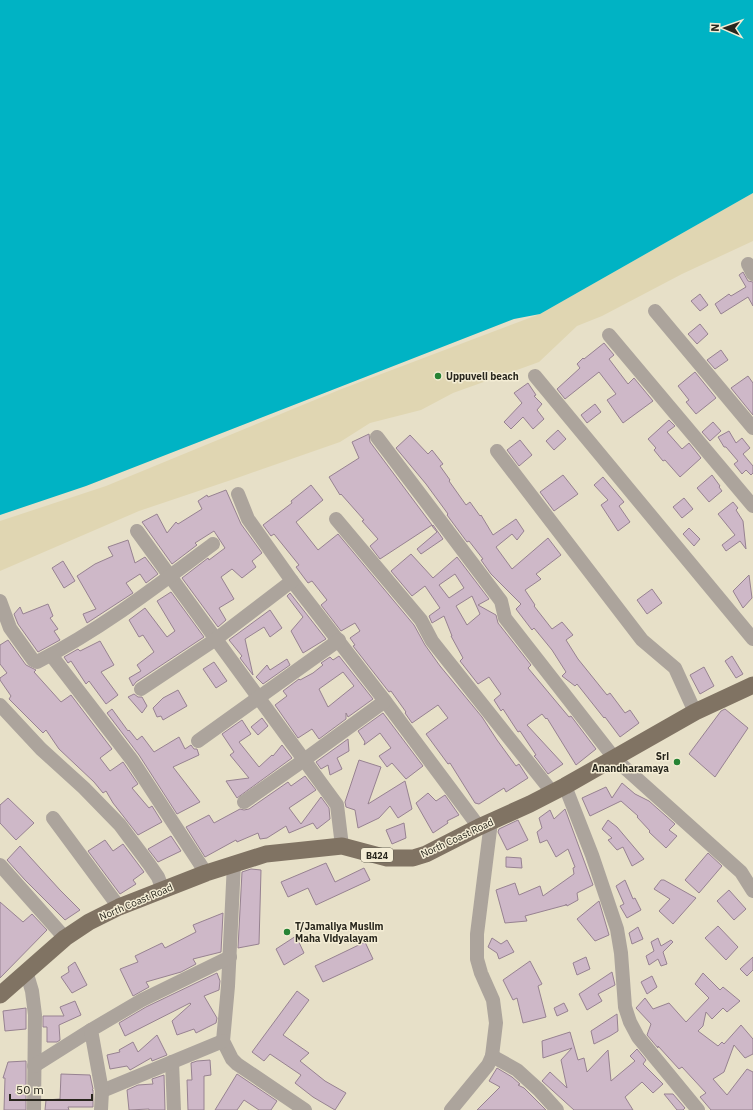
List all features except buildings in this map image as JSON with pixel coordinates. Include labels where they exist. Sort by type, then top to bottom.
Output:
[{"type":"main road","name":"North Coast Road","points":[[0,995],[65,938],[89,922],[119,907],[206,872],[266,854],[342,846],[387,858],[413,858],[426,854],[558,789],[615,759],[695,712],[753,685]]},
{"type":"street","points":[[656,311],[753,428]]},
{"type":"street","points":[[609,335],[753,506]]},
{"type":"street","points":[[535,376],[753,639]]},
{"type":"street","points":[[377,437],[501,601],[505,618],[615,759],[741,872],[753,891]]},
{"type":"street","points":[[497,451],[642,640],[675,668],[695,712]]},
{"type":"street","points":[[238,494],[248,519],[292,581],[385,701],[485,824],[476,959],[493,1000],[496,1023],[492,1056],[488,1064],[452,1110]]},
{"type":"street","points":[[336,519],[421,620],[432,641],[558,789],[592,855],[617,928],[621,953],[625,1008],[630,1022],[638,1037],[698,1110]]},
{"type":"street","points":[[137,531],[337,805],[342,846]]},
{"type":"street","points":[[0,601],[10,628],[33,660],[37,662],[104,623],[212,544]]},
{"type":"street","points":[[141,689],[216,640],[292,581]]},
{"type":"street","points":[[198,741],[339,640]]},
{"type":"street","points":[[51,655],[132,760],[206,872]]},
{"type":"street","points":[[244,802],[385,701]]},
{"type":"street","points":[[0,705],[41,749],[84,788],[120,825],[158,877],[163,890]]},
{"type":"street","points":[[53,818],[119,907]]},
{"type":"street","points":[[234,864],[230,957],[223,1041],[236,1064],[287,1105],[305,1110]]},
{"type":"street","points":[[0,865],[65,938]]},
{"type":"street","points":[[34,1066],[142,1000],[230,957]]},
{"type":"street","points":[[26,971],[32,991],[35,1015],[34,1110]]},
{"type":"street","points":[[91,1030],[102,1091],[101,1110]]},
{"type":"street","points":[[102,1091],[223,1041]]},
{"type":"street","points":[[492,1056],[517,1070],[539,1090],[557,1110]]},
{"type":"street","points":[[172,1062],[174,1110]]},
{"type":"sand","name":"Uppuveli beach","points":[[753,193],[753,241],[682,274],[602,316],[577,326],[539,362],[453,393],[421,410],[370,423],[340,442],[139,511],[0,571],[0,521],[106,486],[339,390],[540,314]]},
{"type":"water","points":[[0,0],[753,0],[753,193],[540,314],[514,319],[86,486],[0,515]]},
{"type":"place","name":"Uppuveli beach","points":[[438,376]]},
{"type":"place","name":"Sri Anandharamaya","points":[[677,762]]},
{"type":"place","name":"T/Jamaliya Muslim Maha Vidyalayam","points":[[287,932]]}]
